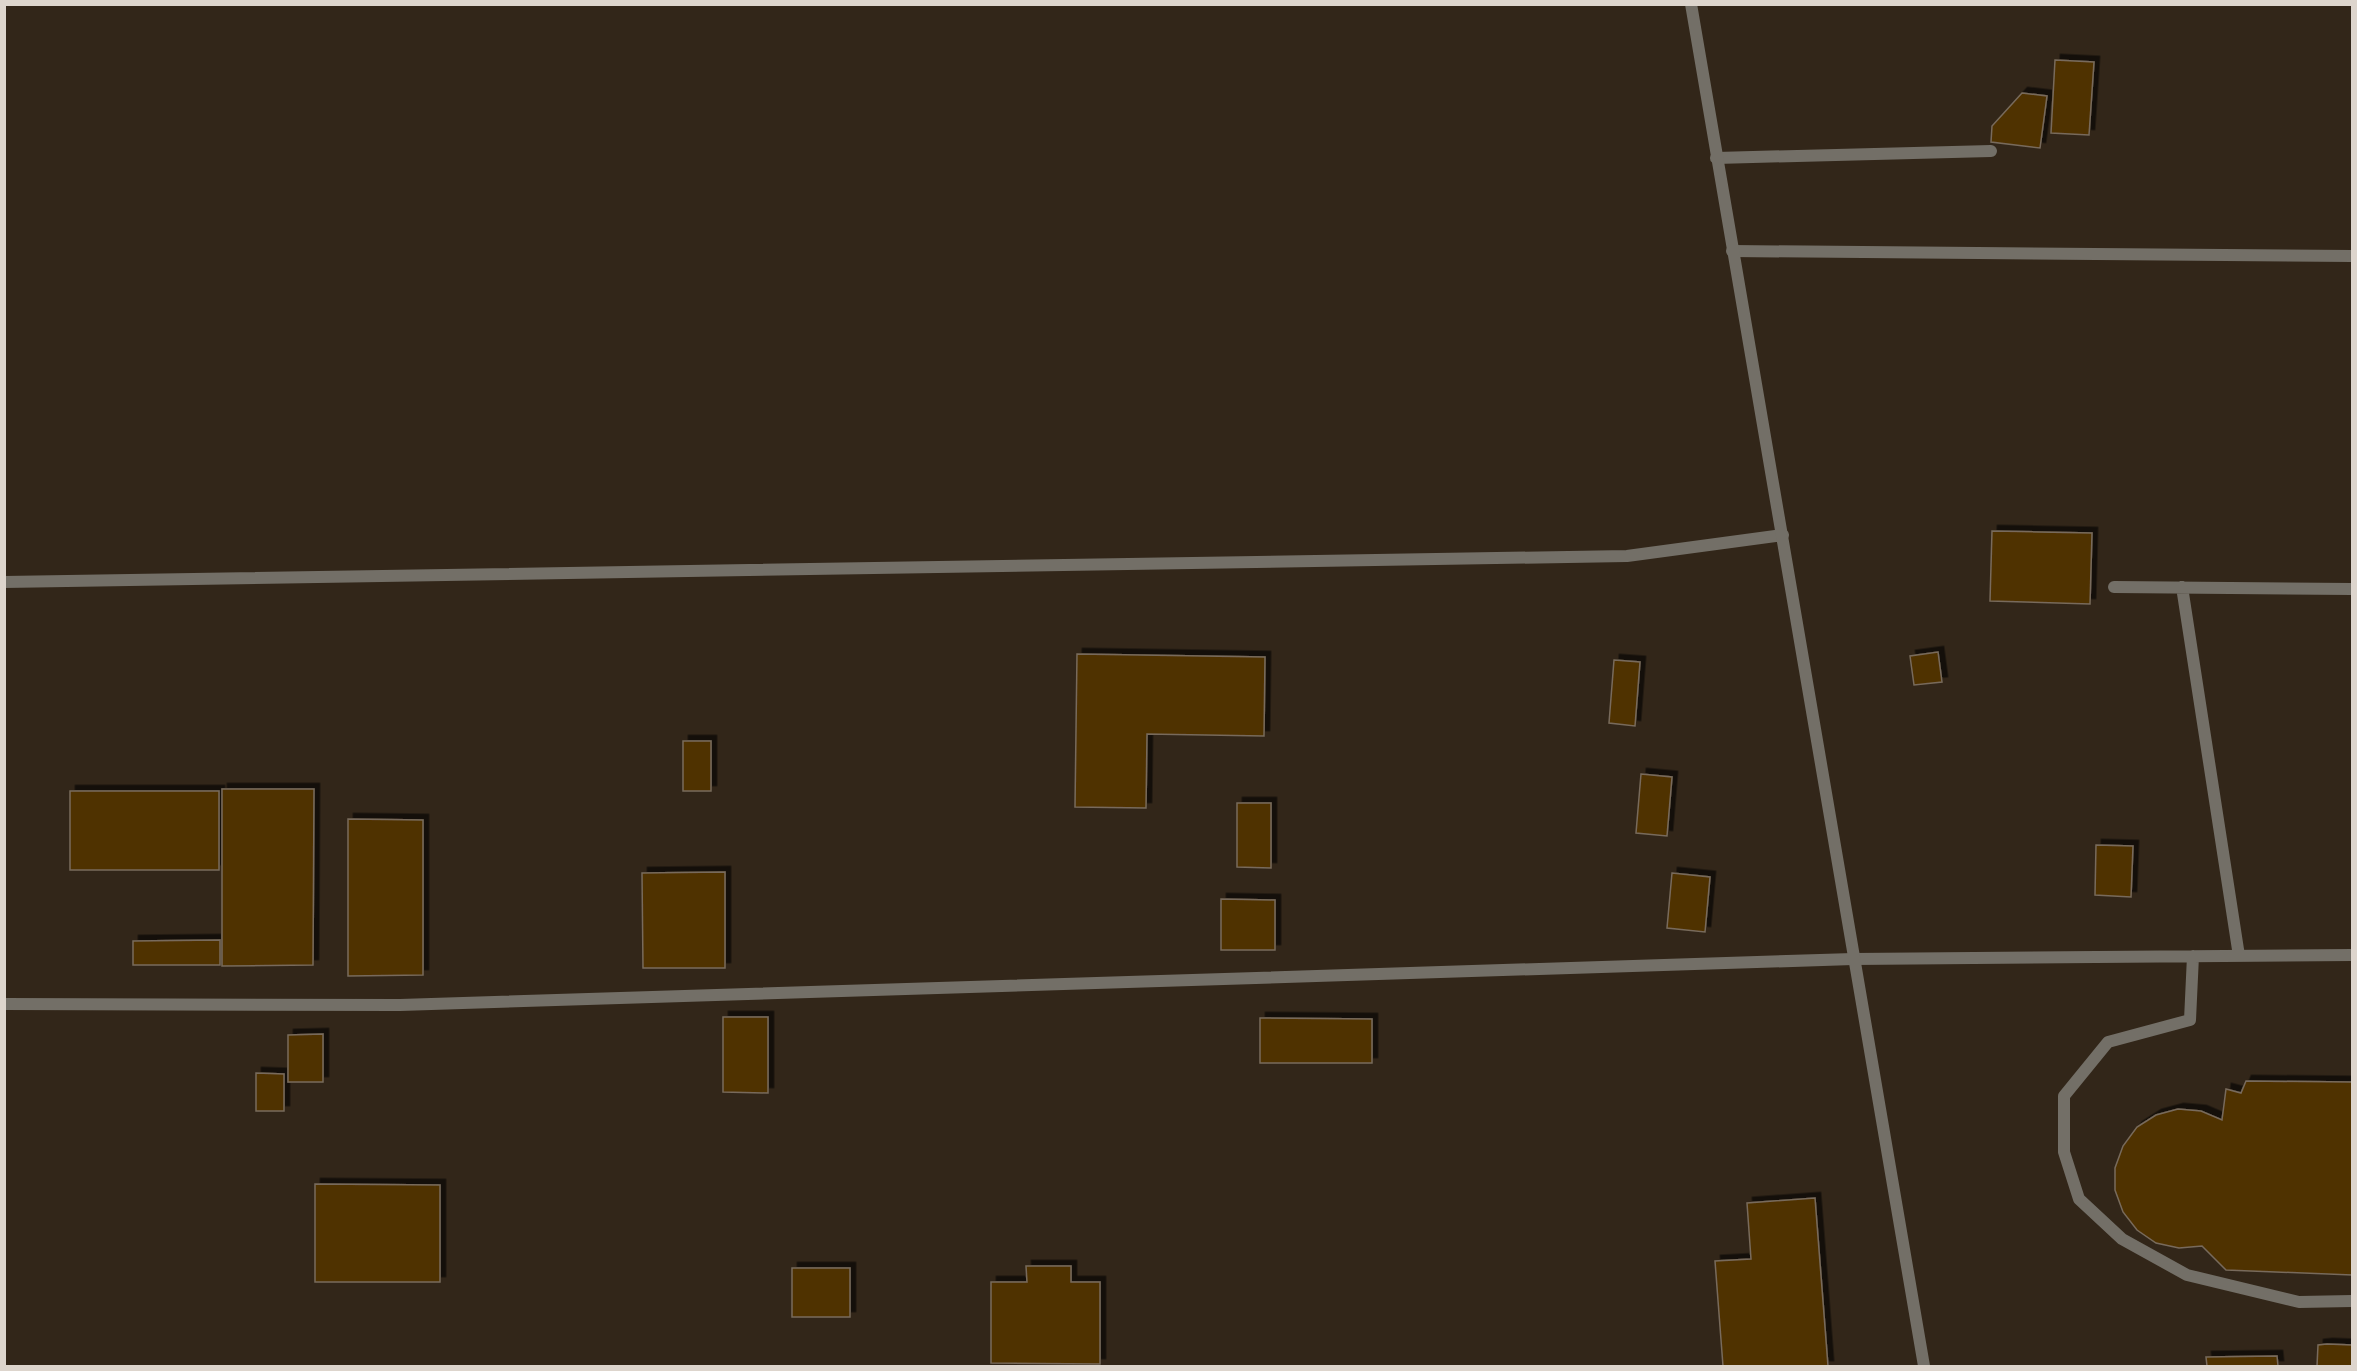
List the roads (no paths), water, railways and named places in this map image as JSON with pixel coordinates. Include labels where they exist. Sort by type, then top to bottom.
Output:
[{"type":"street","points":[[1691,4],[1924,1366]]},
{"type":"street","points":[[1716,158],[1991,151]]},
{"type":"street","points":[[1732,251],[2352,256]]},
{"type":"street","points":[[4,582],[1627,556],[1783,535]]},
{"type":"street","points":[[2114,587],[2352,589]]},
{"type":"street","points":[[2182,587],[2239,956]]},
{"type":"street","points":[[4,1004],[400,1005],[1853,959],[2352,955]]},
{"type":"street","points":[[2193,956],[2190,1020],[2108,1042],[2064,1096],[2064,1152],[2079,1199],[2122,1239],[2187,1275],[2300,1302],[2352,1301]]}]
